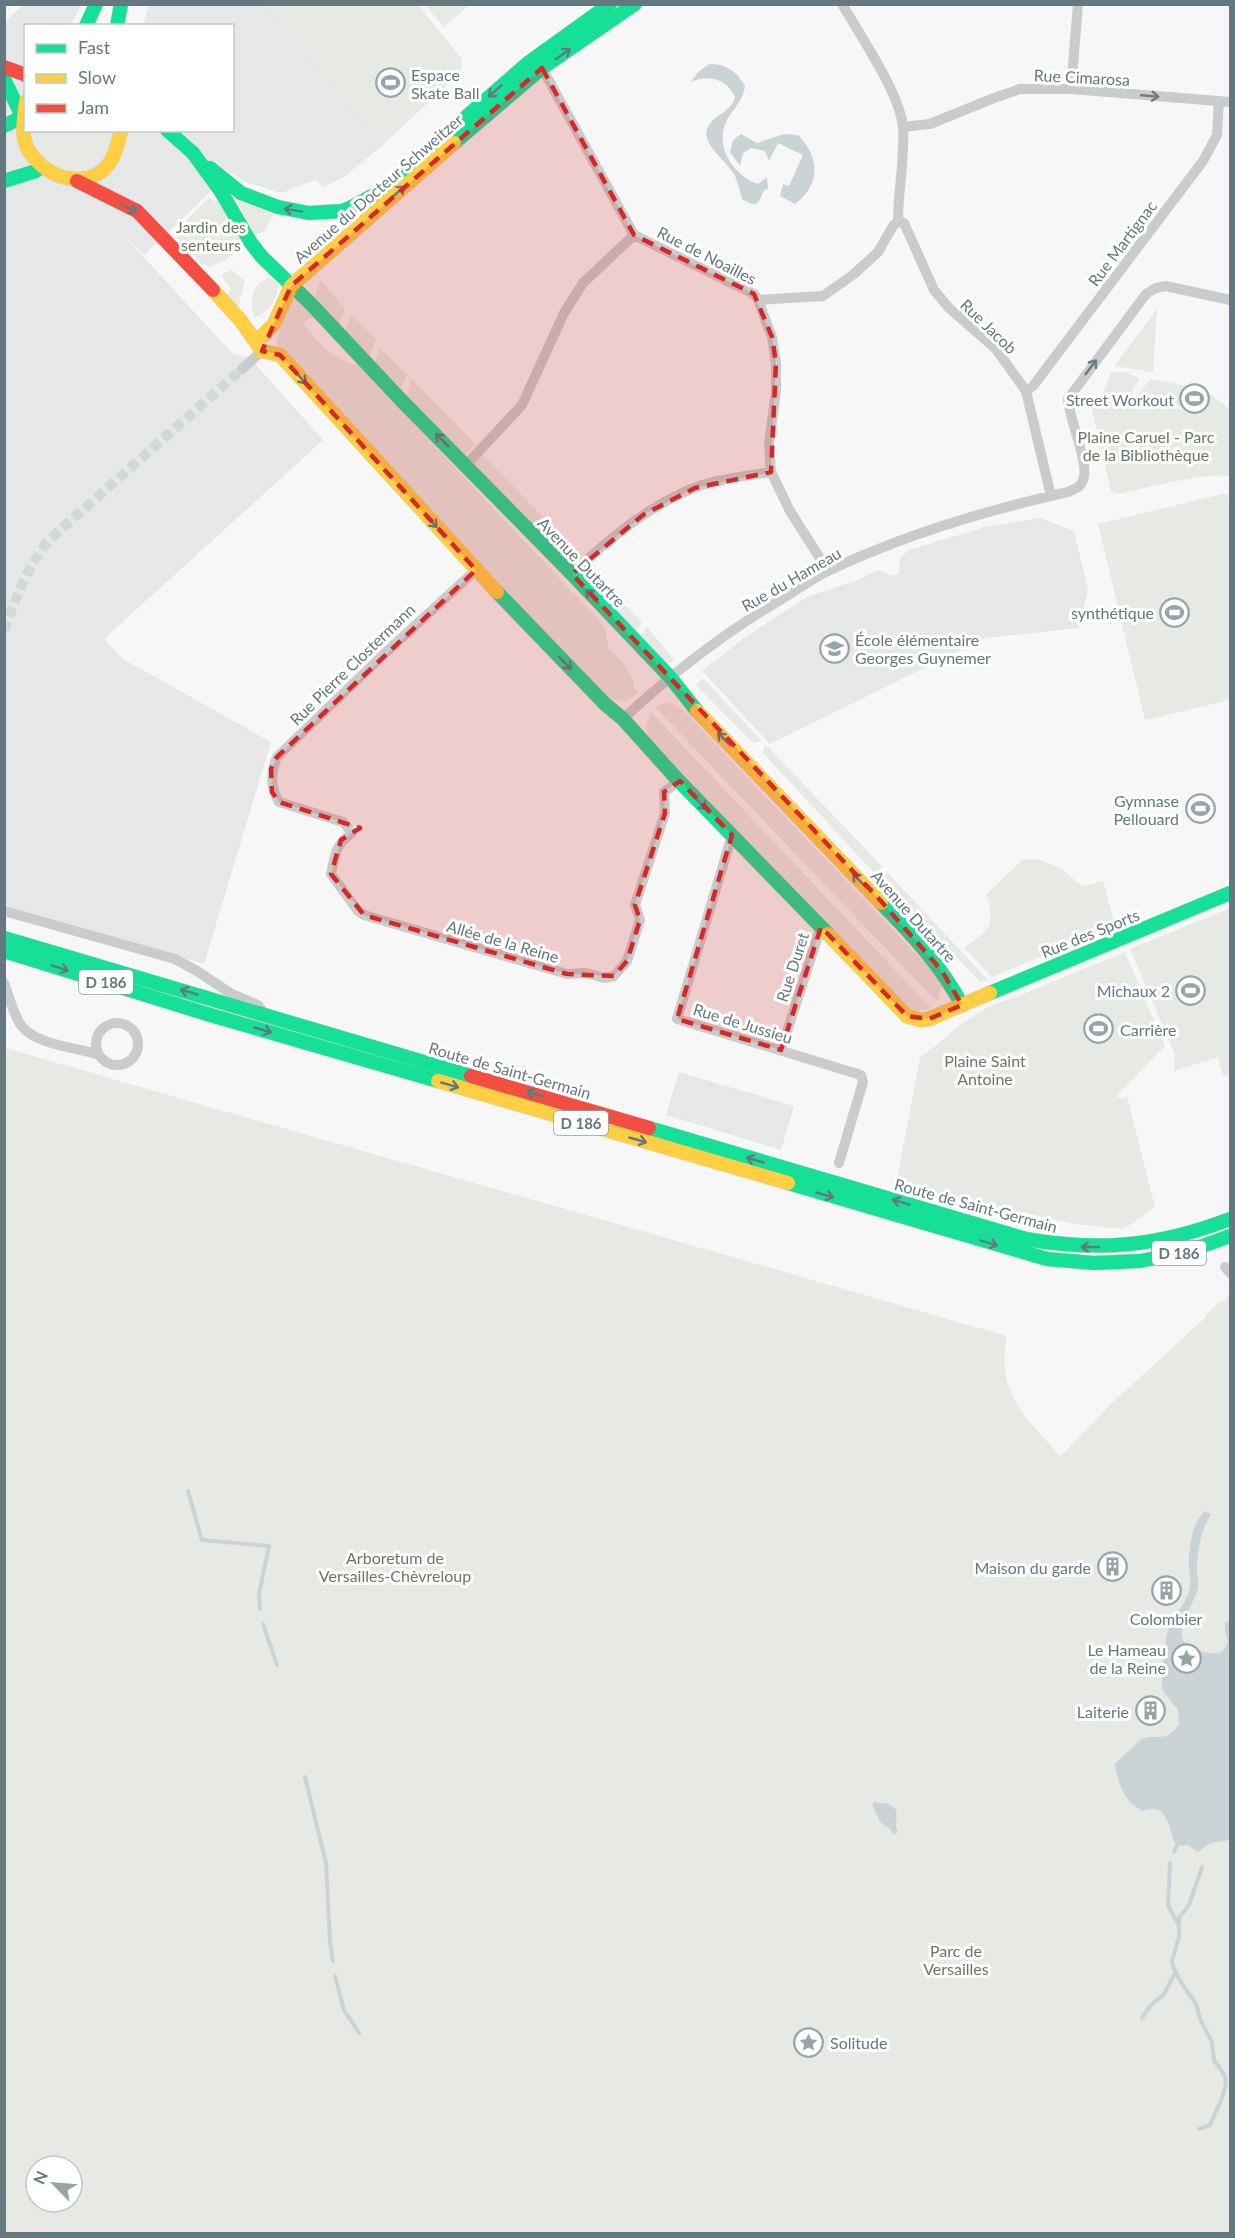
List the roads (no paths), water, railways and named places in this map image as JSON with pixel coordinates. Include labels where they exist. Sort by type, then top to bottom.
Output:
[{"type":"main road","points":[[87,24],[96,4]]},
{"type":"main road","points":[[117,24],[121,4]]},
{"type":"main road","name":"Avenue du Docteur Schweitzer","points":[[193,153],[231,186],[257,200],[309,213],[342,211],[373,198],[528,63],[610,4]]},
{"type":"main road","name":"Avenue du Docteur Schweitzer","points":[[259,346],[274,324],[291,286],[542,68],[635,4]]},
{"type":"main road","points":[[4,67],[24,74]]},
{"type":"main road","points":[[4,79],[21,110],[18,142],[22,152],[36,171],[59,180],[77,181],[91,177],[114,157],[120,143],[121,132]]},
{"type":"main road","points":[[4,126],[21,110]]},
{"type":"main road","name":"Avenue Dutartre","points":[[169,132],[193,153],[220,190],[255,249],[572,574],[670,677],[687,700],[881,901],[953,985],[962,1005]]},
{"type":"main road","points":[[4,182],[36,171]]},
{"type":"main road","points":[[77,181],[137,211],[199,274],[259,346],[280,356],[366,447],[406,495],[476,570],[907,1016],[920,1020],[929,1019],[962,1005]]},
{"type":"main road","name":"Rue des Sports","points":[[962,1005],[1230,893]]},
{"type":"main road","name":"Route de Saint-Germain","points":[[4,938],[999,1232],[1075,1247],[1121,1247],[1148,1244],[1188,1235],[1230,1220]]},
{"type":"main road","name":"Route de Saint-Germain","points":[[4,951],[207,1014],[1024,1253],[1074,1263],[1125,1262],[1188,1251],[1230,1236]]},
{"type":"street","name":"Rue de Noailles","points":[[634,235],[754,294],[758,300],[823,296],[854,274],[878,252],[892,226],[898,221],[903,165],[903,127],[892,92],[842,4]]},
{"type":"street","points":[[1071,89],[1078,4]]},
{"type":"street","points":[[466,465],[522,405],[564,313],[583,283],[634,235],[542,68]]},
{"type":"street","name":"Rue Cimarosa","points":[[903,127],[930,124],[1020,90],[1071,89],[1230,102]]},
{"type":"street","name":"Rue Martignac","points":[[1026,391],[1033,386],[1212,147],[1217,135],[1219,101]]},
{"type":"street","name":"Rue Jacob","points":[[898,221],[904,224],[934,290],[949,308],[996,349],[1026,391],[1051,496]]},
{"type":"street","name":"Rue du Hameau","points":[[623,720],[670,677],[721,637],[828,571],[921,532],[1004,507],[1068,492],[1081,485],[1085,475],[1068,399],[1146,294],[1156,288],[1166,286],[1230,300]]},
{"type":"street","points":[[758,300],[772,338],[776,363],[777,390],[769,444],[771,472],[790,511],[828,571]]},
{"type":"street","points":[[240,364],[259,346]]},
{"type":"street","points":[[572,574],[643,515],[684,493],[704,484],[732,477],[771,472]]},
{"type":"street","name":"Rue Pierre Clostermann","points":[[272,792],[271,769],[277,757],[476,570]]},
{"type":"street","name":"Allée de la Reine","points":[[272,792],[279,802],[343,822],[352,833],[341,840],[336,850],[331,874],[358,911],[364,915],[567,974],[586,973],[604,978],[615,976],[627,961],[640,920],[635,905],[665,813],[664,792],[677,779]]},
{"type":"street","name":"Rue de Jussieu","points":[[732,835],[677,1019],[861,1075],[863,1082],[839,1163]]},
{"type":"street","points":[[4,911],[175,959],[231,993],[258,1005],[265,1015]]},
{"type":"street","name":"Rue Duret","points":[[781,1050],[821,927]]},
{"type":"street","points":[[4,983],[18,1019],[31,1035],[37,1038],[99,1055],[107,1063],[113,1065],[124,1064],[134,1056],[138,1045],[134,1032],[123,1024],[118,1024],[106,1027],[98,1036],[79,1048]]},
{"type":"street","points":[[98,1036],[99,1055]]},
{"type":"waterway","points":[[188,1491],[202,1540],[269,1546],[259,1594],[260,1609]]},
{"type":"waterway","points":[[263,1624],[277,1665]]},
{"type":"waterway","points":[[305,1777],[326,1863],[333,1961]]},
{"type":"waterway","points":[[1174,1852],[1178,1842]]},
{"type":"waterway","points":[[1170,1863],[1168,1905],[1178,1924]]},
{"type":"waterway","points":[[1199,2129],[1210,2125],[1222,2098],[1226,2084],[1225,2076],[1214,2060],[1212,2042],[1200,2019],[1196,2004],[1180,1981],[1172,1961],[1179,1937],[1179,1918],[1189,1905],[1202,1867]]},
{"type":"waterway","points":[[1142,2018],[1151,2005],[1164,1994],[1176,1971]]},
{"type":"waterway","points":[[335,1976],[344,2010],[359,2033]]},
{"type":"tunnel","points":[[4,631],[29,571],[50,539],[242,369]]},
{"type":"place","name":"Espace Skate Ball","points":[[390,83]]},
{"type":"place","name":"Street Workout","points":[[1195,399]]},
{"type":"place","name":"synthétique","points":[[1175,612]]},
{"type":"place","name":"École élémentaire Georges Guynemer","points":[[834,648]]},
{"type":"place","name":"Gymnase Pellouard","points":[[1200,809]]},
{"type":"place","name":"Michaux 2","points":[[1191,990]]},
{"type":"place","name":"Carrière","points":[[1099,1029]]},
{"type":"place","name":"Maison du garde","points":[[1112,1567]]},
{"type":"place","name":"Colombier","points":[[1166,1590]]},
{"type":"place","name":"Le Hameau de la Reine","points":[[1187,1658]]},
{"type":"place","name":"Laiterie","points":[[1150,1711]]},
{"type":"place","name":"Solitude","points":[[809,2042]]},
{"type":"park label","name":"Jardin des senteurs","points":[[211,235]]},
{"type":"park label","name":"Plaine Caruel - Parc de la Bibliothèque","points":[[1146,445]]},
{"type":"park label","name":"Plaine Saint Antoine","points":[[985,1069]]},
{"type":"park label","name":"Arboretum de Versailles-Chèvreloup","points":[[395,1566]]},
{"type":"park label","name":"Parc de Versailles","points":[[956,1959]]}]
